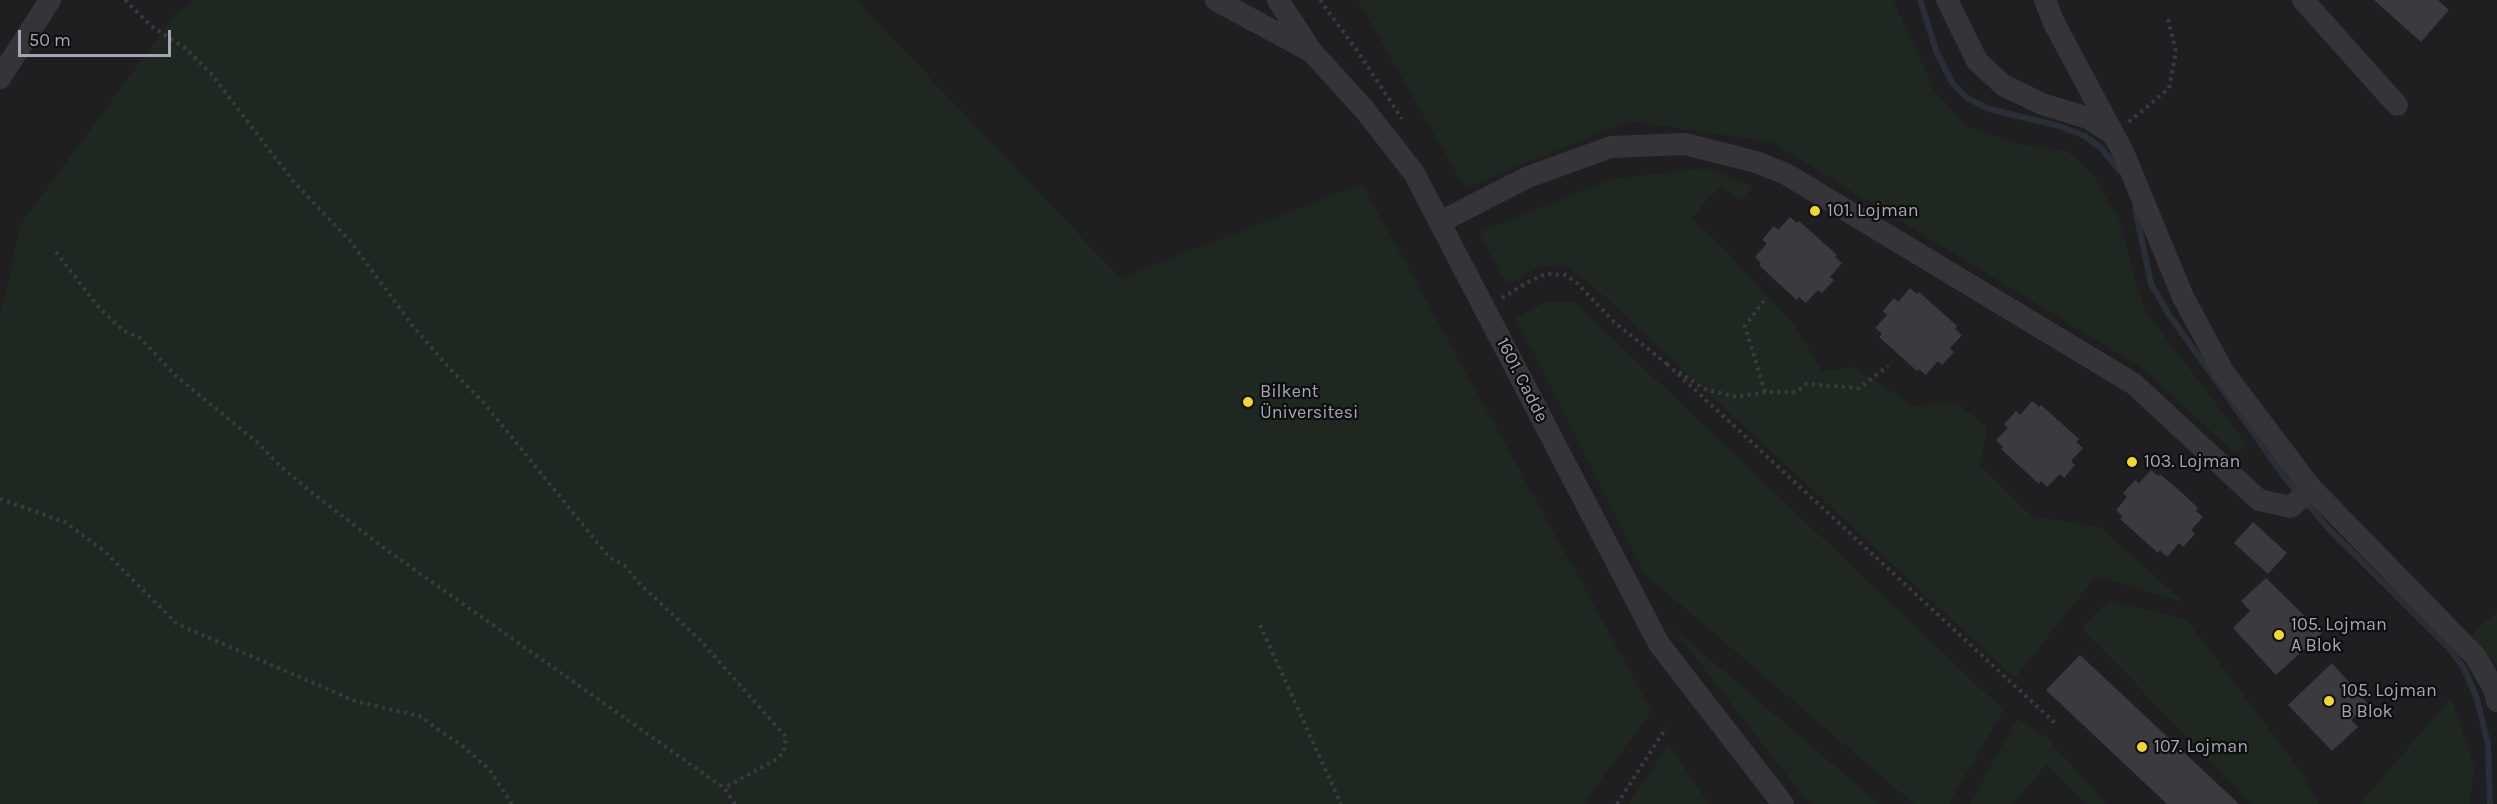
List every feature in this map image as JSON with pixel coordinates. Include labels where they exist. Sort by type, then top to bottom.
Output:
[{"type":"street","points":[[0,78],[50,0]]},
{"type":"street","name":"1601. Cadde","points":[[1216,0],[1312,52],[1364,109],[1414,173],[1659,644],[1784,804]]},
{"type":"street","points":[[1278,0],[1312,52]]},
{"type":"street","points":[[1947,0],[1977,61],[2002,85],[2042,104],[2088,118],[2114,134]]},
{"type":"street","points":[[2045,0],[2054,23],[2123,152],[2182,297],[2224,373],[2303,496],[2476,657],[2497,701]]},
{"type":"street","points":[[2303,0],[2397,105]]},
{"type":"street","points":[[1440,222],[1528,177],[1611,147],[1685,144],[1756,162],[1786,174],[2134,384],[2259,500],[2303,496]]},
{"type":"path","points":[[125,0],[151,26],[185,48],[212,75],[293,181],[351,242],[412,325],[449,368],[484,403],[609,557],[626,566],[642,585],[699,639],[786,737],[784,752],[777,759],[724,788]]},
{"type":"path","points":[[1320,0],[1358,52],[1403,122]]},
{"type":"path","points":[[2114,134],[2169,88],[2176,52],[2167,15]]},
{"type":"path","points":[[56,252],[100,309],[124,332],[140,338],[176,376],[259,444],[280,466],[311,492],[388,551],[724,788],[735,804]]},
{"type":"path","points":[[1482,303],[1507,297],[1530,281],[1546,274],[1566,275],[1578,284],[1614,322],[1667,364],[1704,389],[1737,397],[1765,392],[1797,392],[1806,384],[1859,388],[1888,366]]},
{"type":"path","points":[[1765,392],[1745,326],[1766,298]]},
{"type":"path","points":[[1667,364],[2055,723]]},
{"type":"path","points":[[0,498],[65,522],[103,550],[177,624],[355,701],[419,716],[465,748],[489,769],[512,804]]},
{"type":"path","points":[[1260,625],[1341,804]]},
{"type":"path","points":[[1617,804],[1666,728]]},
{"type":"shaded area","name":"Bilkent Üniversitesi","points":[[0,0],[2497,0],[2497,804],[0,804]]},
{"type":"shaded area","points":[[196,0],[856,0],[1120,278],[1362,184],[1652,711],[1583,804],[0,804],[0,316],[21,224],[177,12]]},
{"type":"shaded area","points":[[1358,0],[1893,0],[1934,90],[1967,127],[2018,144],[2067,151],[2095,177],[2119,220],[2144,309],[2247,445],[2235,453],[2142,368],[1771,142],[1629,121],[1465,188]]},
{"type":"shaded area","points":[[1707,168],[1753,186],[1740,201],[1721,185],[1691,218],[1719,244],[1795,326],[1822,371],[1855,367],[1913,406],[1955,402],[1987,427],[1980,465],[2032,516],[2099,527],[2185,603],[2096,576],[2015,678],[1590,283],[1563,264],[1537,268],[1507,285],[1479,233],[1611,179]]},
{"type":"shaded area","points":[[1545,302],[1574,302],[2003,710],[1949,804],[1914,804],[1645,574],[1516,318]]},
{"type":"shaded area","points":[[2109,601],[2186,619],[2296,765],[2319,804],[2252,804],[2082,628]]},
{"type":"shaded area","points":[[2497,612],[2497,666],[2471,635]]},
{"type":"shaded area","points":[[1672,627],[1879,804],[1813,804],[1799,791]]},
{"type":"shaded area","points":[[2451,698],[2474,767],[2470,804],[2360,804]]},
{"type":"shaded area","points":[[2017,719],[2045,736],[2106,804],[2087,804],[2047,764],[2012,804],[1970,804]]},
{"type":"shaded area","points":[[1669,745],[1709,804],[1628,804]]},
{"type":"building","points":[[2374,0],[2438,0],[2449,10],[2421,42]]},
{"type":"building","points":[[1790,217],[1797,223],[1799,221],[1837,255],[1835,257],[1842,263],[1830,277],[1834,280],[1822,293],[1818,290],[1806,303],[1799,297],[1797,300],[1759,265],[1761,263],[1755,257],[1767,243],[1762,240],[1774,226],[1778,230]]},
{"type":"building","points":[[1910,288],[1917,294],[1919,292],[1957,326],[1955,329],[1962,335],[1950,348],[1954,352],[1942,365],[1938,361],[1926,375],[1919,369],[1917,371],[1879,337],[1882,334],[1875,328],[1887,315],[1883,311],[1894,298],[1898,302]]},
{"type":"building","points":[[2032,401],[2039,407],[2041,405],[2079,439],[2076,442],[2083,448],[2071,461],[2075,465],[2064,478],[2060,474],[2047,487],[2041,481],[2039,484],[2001,449],[2003,447],[1996,440],[2008,428],[2004,424],[2016,411],[2020,415]]},
{"type":"building","points":[[2151,470],[2158,476],[2160,474],[2181,492],[2198,508],[2196,511],[2203,517],[2191,530],[2195,534],[2183,547],[2179,543],[2167,557],[2160,550],[2158,553],[2120,519],[2122,516],[2116,510],[2127,497],[2123,493],[2135,480],[2139,483]]},
{"type":"building","points":[[2253,522],[2287,553],[2268,574],[2234,543]]},
{"type":"building","name":"105. Lojman A Blok","points":[[2266,578],[2322,633],[2276,675],[2233,628],[2250,611],[2241,601]]},
{"type":"building","name":"107. Lojman","points":[[2080,655],[2239,804],[2167,804],[2046,690]]},
{"type":"building","name":"105. Lojman B Blok","points":[[2332,663],[2368,704],[2351,720],[2358,727],[2332,751],[2288,705]]},
{"type":"waterway","points":[[1920,0],[1937,53],[1953,84],[1967,98],[1989,109],[2059,126],[2085,136],[2101,148],[2120,171]]},
{"type":"waterway","points":[[2135,208],[2151,284],[2170,316],[2286,479],[2328,528],[2447,646],[2464,668],[2477,699],[2488,744],[2490,804]]},
{"type":"place","name":"101. Lojman","points":[[1815,211]]},
{"type":"place","name":"Bilkent Üniversitesi","points":[[1248,402]]},
{"type":"place","name":"103. Lojman","points":[[2132,462]]},
{"type":"place","name":"105. Lojman A Blok","points":[[2279,635]]},
{"type":"place","name":"105. Lojman B Blok","points":[[2329,701]]},
{"type":"place","name":"107. Lojman","points":[[2142,747]]}]
